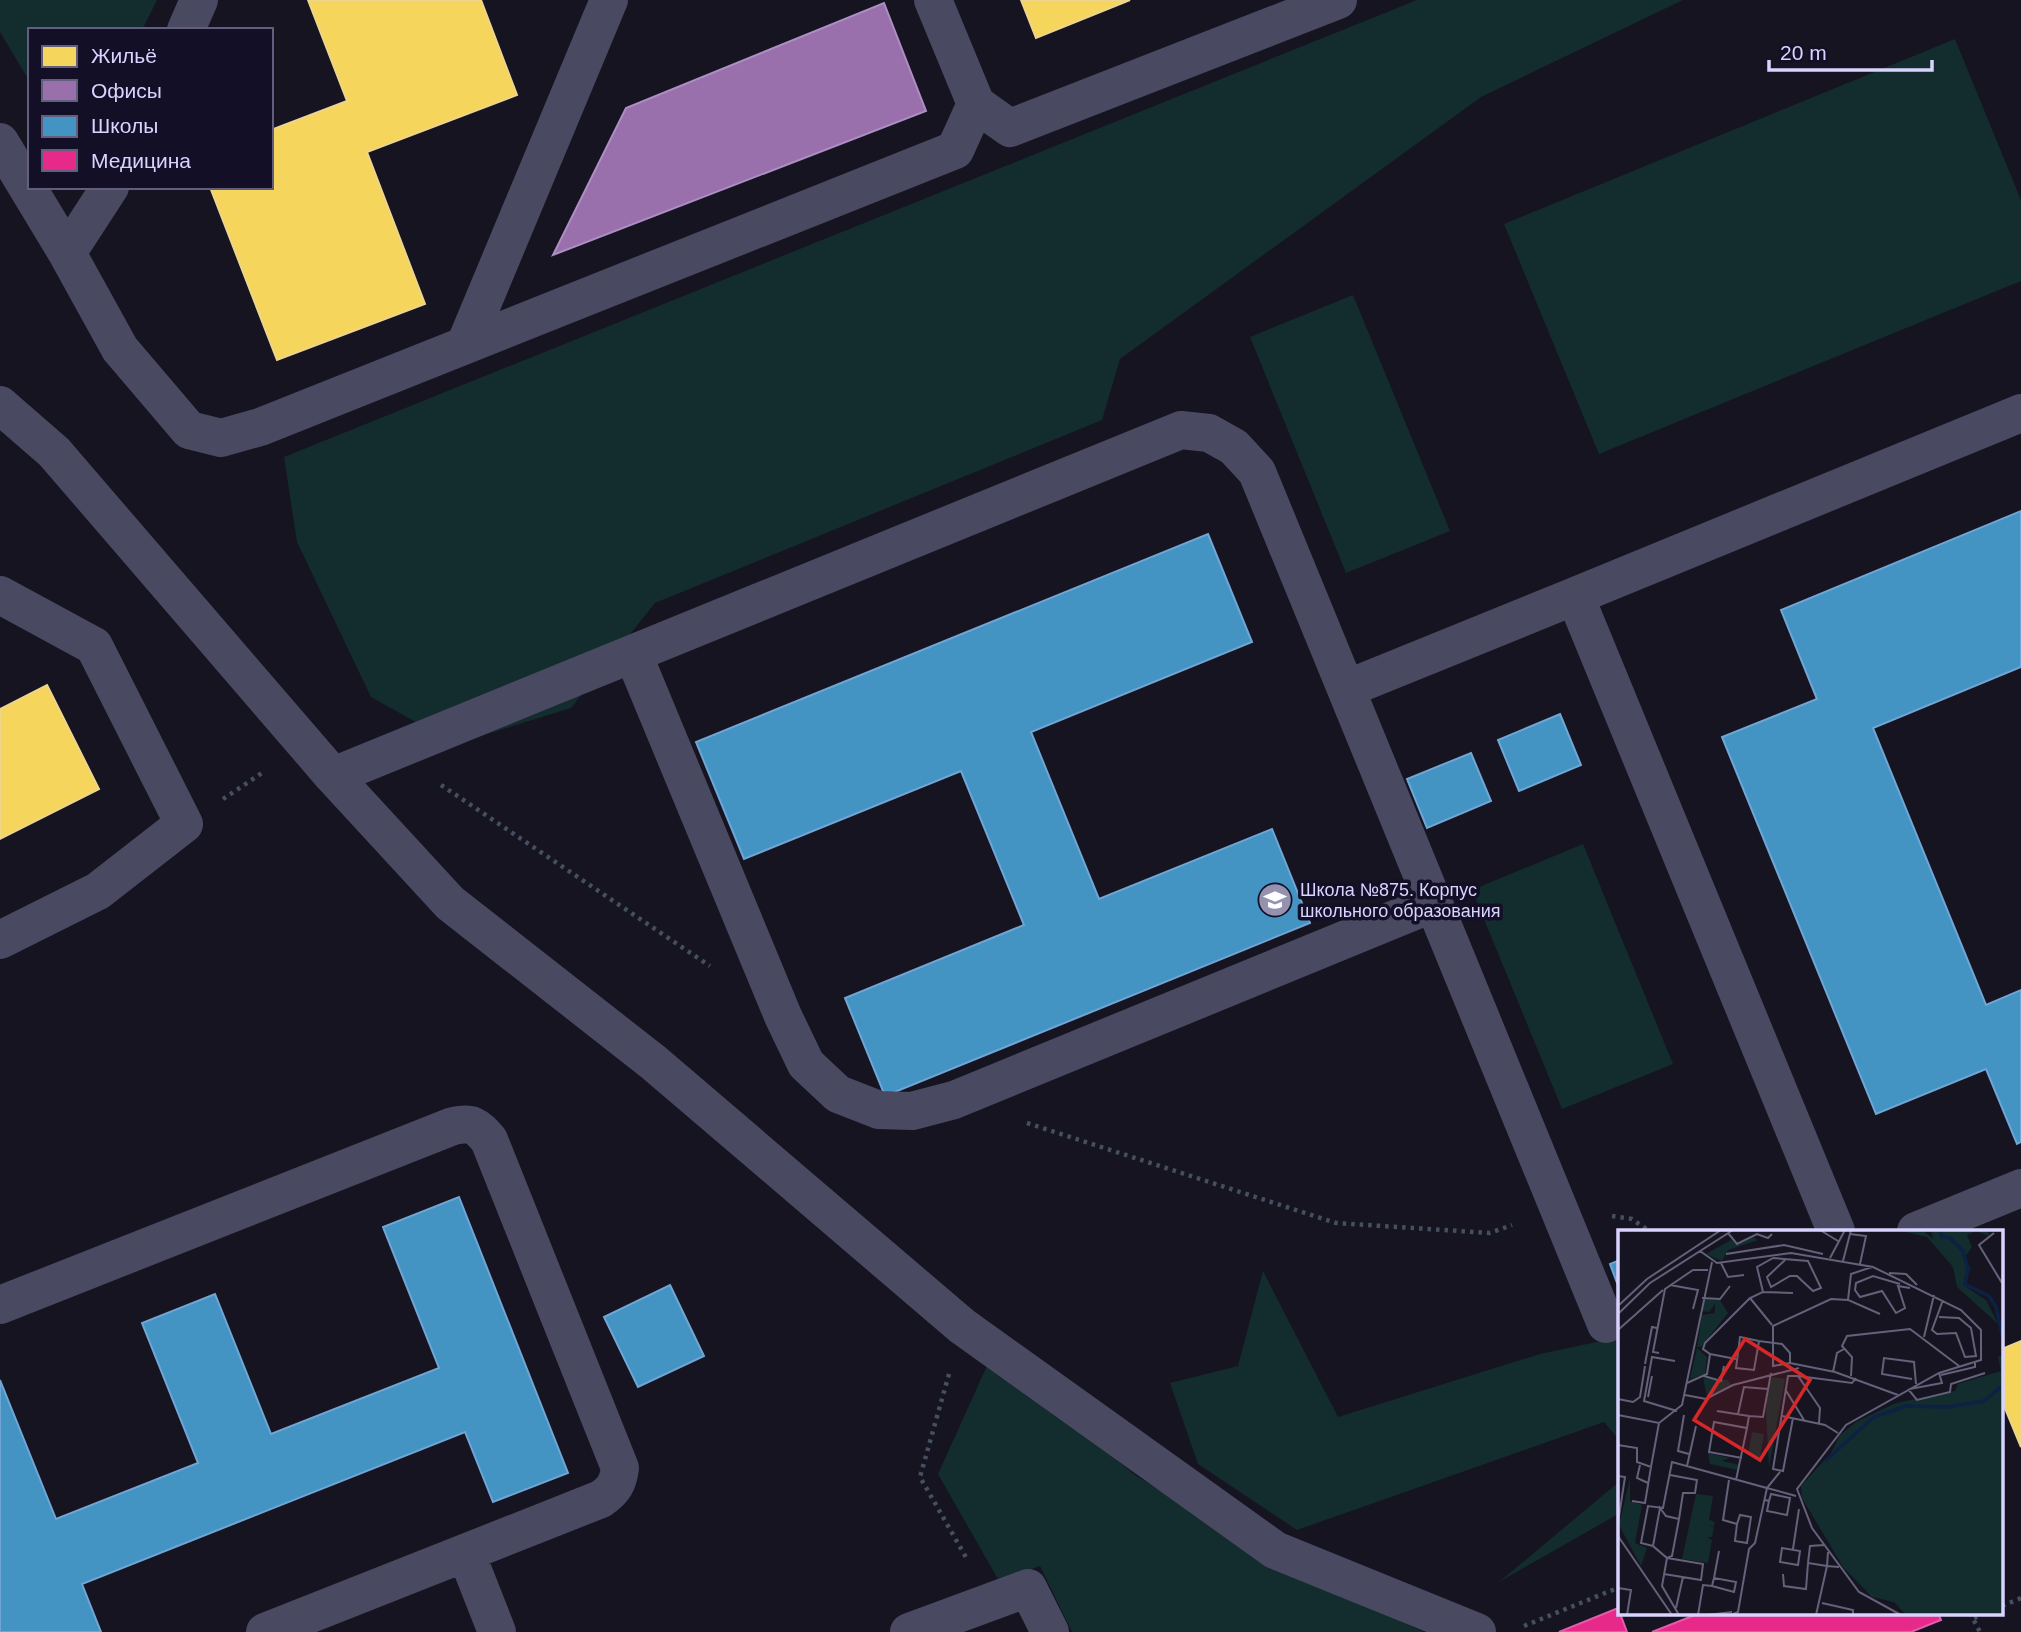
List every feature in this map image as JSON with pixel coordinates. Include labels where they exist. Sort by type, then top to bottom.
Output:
[{"type":"lane","points":[[187,28],[199,0]]},
{"type":"lane","points":[[465,345],[609,0]]},
{"type":"lane","points":[[933,0],[976,104],[1010,128],[1338,0]]},
{"type":"lane","points":[[28,189],[121,349],[189,430],[220,438],[260,427],[955,150],[976,104]]},
{"type":"lane","points":[[0,142],[28,188]]},
{"type":"lane","points":[[67,253],[109,189]]},
{"type":"lane","points":[[0,405],[54,452],[333,776],[450,903],[653,1062],[962,1326],[1275,1550],[1477,1632]]},
{"type":"lane","points":[[1346,689],[2021,413]]},
{"type":"lane","points":[[333,776],[1181,430],[1209,433],[1234,447],[1257,472],[1606,1324]]},
{"type":"lane","points":[[0,595],[94,646],[184,824],[98,891],[0,940]]},
{"type":"lane","points":[[1575,596],[1836,1230]]},
{"type":"lane","points":[[633,654],[783,1016],[806,1064],[838,1094],[879,1110],[912,1111],[954,1100],[1434,903]]},
{"type":"lane","points":[[0,1305],[453,1126],[466,1123],[478,1127],[489,1140],[620,1468],[618,1482],[612,1491],[601,1499],[265,1632]]},
{"type":"lane","points":[[1918,1230],[2021,1188]]},
{"type":"lane","points":[[466,1553],[497,1632]]},
{"type":"lane","points":[[909,1632],[1028,1588],[1050,1632]]},
{"type":"path","points":[[396,750],[462,801],[714,970]]},
{"type":"path","points":[[184,824],[267,769]]},
{"type":"path","points":[[954,1100],[1336,1223],[1490,1233],[1559,1209]]},
{"type":"path","points":[[962,1326],[920,1477],[992,1601]]},
{"type":"path","points":[[1515,1630],[1618,1588]]},
{"type":"path","points":[[2004,1605],[2021,1598]]},
{"type":"path","points":[[1972,1615],[1980,1632]]},
{"type":"green space","points":[[0,0],[157,0],[143,28],[28,28],[28,79],[0,32]]},
{"type":"green space","points":[[1417,0],[1683,0],[1481,97],[1120,359],[1102,420],[655,603],[571,708],[455,744],[371,697],[297,542],[284,457]]},
{"type":"green space","points":[[1955,39],[2021,200],[2021,281],[1599,454],[1504,224]]},
{"type":"green space","points":[[1353,295],[1450,531],[1346,573],[1250,337]]},
{"type":"green space","points":[[1583,844],[1673,1064],[1562,1109],[1472,890]]},
{"type":"green space","points":[[1263,1271],[1338,1417],[1540,1354],[1618,1337],[1618,1439],[1604,1422],[1297,1530],[1198,1464],[1170,1383],[1238,1366]]},
{"type":"green space","points":[[991,1357],[1135,1475],[1300,1576],[1424,1632],[1072,1632],[1040,1566],[999,1581],[938,1474]]},
{"type":"green space","points":[[1618,1483],[1618,1514],[1499,1582]]},
{"type":"building: Жильё","points":[[308,0],[481,0],[517,95],[367,152],[425,304],[277,360],[211,189],[273,189],[273,129],[347,101]]},
{"type":"building: Жильё","points":[[1021,0],[1130,0],[1036,38]]},
{"type":"building: Жильё","points":[[47,685],[99,789],[0,839],[0,709]]},
{"type":"building: Жильё","points":[[2021,1341],[2021,1447],[2004,1406],[2004,1348]]},
{"type":"building: Офисы","points":[[884,3],[926,111],[553,255],[626,108]]},
{"type":"building: Школы","points":[[2021,511],[2021,667],[1873,728],[1986,1005],[2021,990],[2021,1142],[2017,1144],[1986,1069],[1876,1114],[1722,737],[1817,699],[1781,610]]},
{"type":"building: Школы","points":[[1208,534],[1252,642],[1031,732],[1099,899],[1272,829],[1310,923],[885,1096],[845,998],[1024,925],[961,771],[744,859],[696,742]]},
{"type":"building: Школы","points":[[1560,714],[1581,765],[1519,791],[1498,740]]},
{"type":"building: Школы","points":[[1471,753],[1491,801],[1427,828],[1407,779]]},
{"type":"building: Школы","points":[[459,1197],[568,1473],[493,1502],[465,1432],[82,1584],[101,1632],[0,1632],[0,1380],[56,1519],[198,1463],[142,1323],[215,1294],[271,1434],[439,1368],[383,1227]]},
{"type":"building: Школы","points":[[1618,1261],[1618,1286],[1610,1264]]},
{"type":"building: Школы","points":[[670,1285],[704,1356],[638,1387],[604,1317]]},
{"type":"building: Медицина","points":[[1618,1608],[1618,1614],[1627,1632],[1559,1632]]},
{"type":"building: Медицина","points":[[1697,1614],[1938,1614],[1941,1620],[1911,1632],[1652,1632]]},
{"type":"place","name":"Школа №875. Корпус школьного образования","points":[[1275,900]]}]
